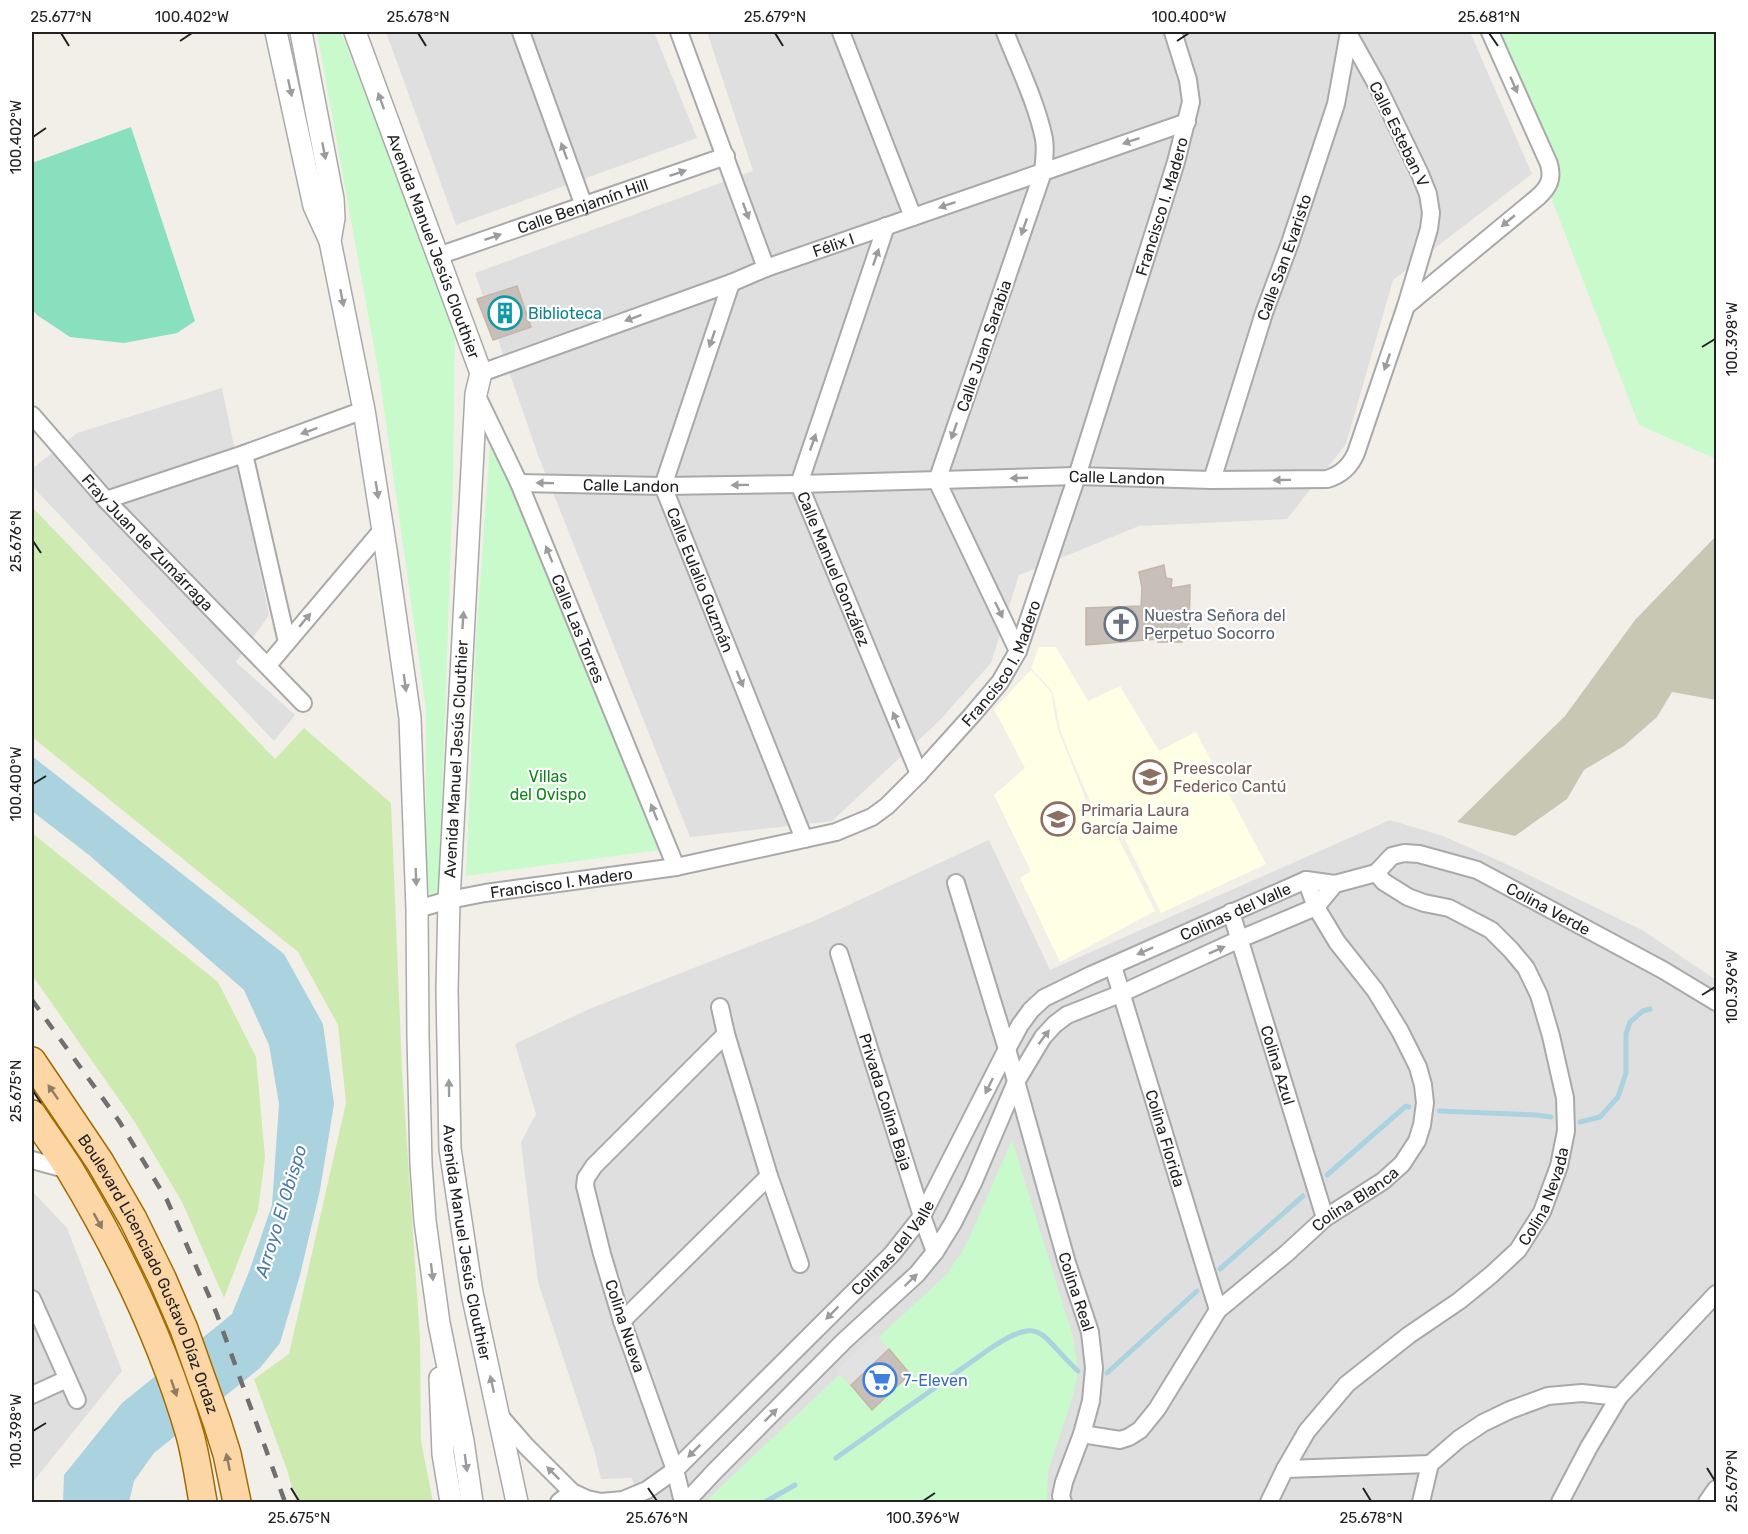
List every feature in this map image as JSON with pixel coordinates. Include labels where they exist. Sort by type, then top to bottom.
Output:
[{"type":"main road","name":"Boulevard Licenciado Gustavo Díaz Ordaz","points":[[32,1061],[100,1162],[133,1219],[162,1278],[184,1329],[217,1422],[227,1454],[237,1503]]},
{"type":"main road","name":"Boulevard Licenciado Gustavo Díaz Ordaz","points":[[32,1113],[69,1170],[133,1287],[157,1340],[190,1436],[203,1503]]},
{"type":"street","points":[[276,32],[314,206],[330,241]]},
{"type":"street","name":"Avenida Manuel Jesús Clouthier","points":[[301,32],[333,200],[334,218],[330,241],[364,410],[410,718],[417,909],[421,1164],[425,1221],[439,1323],[463,1441],[472,1503]]},
{"type":"street","name":"Avenida Manuel Jesús Clouthier","points":[[355,32],[481,373],[476,394],[449,900],[447,990],[450,1149],[472,1293],[518,1503]]},
{"type":"street","points":[[521,32],[584,206]]},
{"type":"street","points":[[679,32],[766,268]]},
{"type":"street","points":[[841,32],[913,217]]},
{"type":"street","name":"Calle Juan Sarabia","points":[[937,481],[1043,172],[1045,146],[1038,117],[1005,32]]},
{"type":"street","name":"Francisco I. Madero","points":[[417,909],[485,893],[676,867],[836,832],[872,817],[887,806],[974,714],[1000,682],[1018,651],[1077,476],[1173,173],[1191,102],[1188,80],[1173,32]]},
{"type":"street","points":[[1406,306],[1538,197],[1550,181],[1549,164],[1490,32]]},
{"type":"street","name":"Calle Esteban V","points":[[1349,33],[1394,120],[1428,194],[1431,213],[1429,229],[1406,306]]},
{"type":"street","name":"Calle San Evaristo","points":[[1212,480],[1264,313],[1336,104],[1349,33]]},
{"type":"street","name":"Félix I","points":[[481,373],[731,283],[766,268],[1186,122]]},
{"type":"street","name":"Calle Benjamín Hill","points":[[438,256],[726,156]]},
{"type":"street","name":"Calle Manuel González","points":[[886,226],[799,484],[918,774]]},
{"type":"street","name":"Calle Eulalio Guzmán","points":[[731,283],[663,486],[804,839]]},
{"type":"street","name":"Calle Landon","points":[[519,483],[663,486],[1077,476],[1212,480],[1327,479],[1344,471],[1353,461],[1406,306]]},
{"type":"street","name":"Calle Las Torres","points":[[476,394],[519,483],[676,867]]},
{"type":"street","points":[[106,500],[244,454],[364,410]]},
{"type":"street","name":"Fray Juan de Zumárraga","points":[[32,416],[106,500],[303,703]]},
{"type":"street","points":[[244,454],[287,642]]},
{"type":"street","points":[[937,481],[1018,651]]},
{"type":"street","points":[[268,665],[383,529]]},
{"type":"street","name":"Colina Verde","points":[[1376,873],[1392,856],[1404,853],[1419,854],[1477,870],[1663,970],[1716,1002]]},
{"type":"street","points":[[1335,884],[1376,873]]},
{"type":"street","name":"Colina Nevada","points":[[1269,1503],[1307,1431],[1347,1384],[1409,1335],[1459,1301],[1518,1250],[1542,1212],[1559,1166],[1566,1131],[1565,1098],[1551,1036],[1539,995],[1526,968],[1491,930],[1449,908],[1408,897],[1384,882],[1376,873]]},
{"type":"street","name":"Colinas del Valle","points":[[499,1415],[566,1498],[601,1502],[622,1500],[647,1490],[675,1470],[892,1254],[922,1216],[1020,1025],[1044,998],[1306,880],[1335,884]]},
{"type":"street","name":"Colina Blanca","points":[[1082,1434],[1120,1440],[1140,1430],[1157,1409],[1218,1310],[1325,1218],[1383,1181],[1402,1164],[1417,1141],[1425,1103],[1418,1067],[1400,1031],[1375,990],[1337,942],[1317,907],[1306,880]]},
{"type":"street","name":"Colina Real","points":[[956,883],[1067,1263],[1090,1332],[1094,1368],[1091,1401],[1082,1434],[1064,1482],[1063,1503]]},
{"type":"street","name":"Colinas del Valle","points":[[685,1503],[844,1341],[917,1274],[935,1251],[953,1223],[973,1183],[1016,1082],[1043,1037],[1055,1024],[1067,1016],[1317,907],[1335,884]]},
{"type":"street","name":"Colina Azul","points":[[1231,912],[1325,1218]]},
{"type":"street","name":"Privada Colina Baja","points":[[839,952],[935,1251]]},
{"type":"street","name":"Colina Florida","points":[[1113,966],[1218,1310]]},
{"type":"street","points":[[720,1007],[726,1034],[770,1176],[801,1264]]},
{"type":"street","name":"Colina Nueva","points":[[685,1503],[622,1321],[594,1224],[586,1178],[594,1166],[726,1034]]},
{"type":"street","points":[[32,1160],[69,1170]]},
{"type":"street","points":[[622,1321],[770,1176]]},
{"type":"street","points":[[1560,1503],[1619,1396],[1716,1294]]},
{"type":"street","points":[[32,1299],[77,1400]]},
{"type":"street","points":[[439,1323],[443,1454],[451,1503]]},
{"type":"street","points":[[32,1395],[67,1379]]},
{"type":"street","points":[[1421,1503],[1430,1464],[1483,1423],[1548,1396],[1582,1393],[1619,1396]]},
{"type":"street","points":[[1285,1469],[1430,1464]]},
{"type":"street","points":[[1707,1503],[1716,1488]]},
{"type":"shaded area","points":[[386,32],[654,32],[697,138],[456,225]]},
{"type":"shaded area","points":[[707,32],[1470,32],[1532,174],[1393,280],[1346,444],[1287,519],[1139,526],[1019,575],[991,663],[939,721],[832,821],[690,837],[538,455],[475,273],[753,171]]},
{"type":"shaded area","points":[[222,388],[269,615],[236,662],[295,715],[274,741],[32,486],[32,469],[77,433]]},
{"type":"shaded area","points":[[1716,536],[1716,700],[1672,692],[1657,717],[1624,746],[1584,770],[1567,799],[1515,836],[1457,822],[1565,716],[1635,620]]},
{"type":"shaded area","name":"Preescolar Federico Cantú","points":[[1039,647],[1056,647],[1088,701],[1120,686],[1159,751],[1196,732],[1266,864],[1161,913],[1110,804],[1092,806],[1060,729],[1053,692],[1031,668]]},
{"type":"shaded area","name":"Primaria Laura García Jaime","points":[[1031,670],[1052,693],[1059,732],[1090,810],[1106,809],[1113,828],[1155,911],[1060,962],[1020,878],[1031,871],[994,795],[1025,768],[994,709]]},
{"type":"shaded area","points":[[1390,820],[1443,836],[1642,930],[1716,980],[1716,1502],[639,1502],[632,1478],[601,1479],[594,1450],[538,1282],[521,1142],[536,1114],[515,1044],[589,1009],[814,921],[989,840],[1050,970]]},
{"type":"shaded area","points":[[32,1191],[67,1228],[122,1371],[33,1482],[32,1480]]},
{"type":"shaded area","points":[[874,1335],[889,1349],[851,1385],[836,1371]]},
{"type":"green space","points":[[317,32],[341,32],[455,322],[453,481],[439,894],[426,893],[426,709],[380,380]]},
{"type":"green space","points":[[1487,32],[1716,32],[1716,459],[1639,425]]},
{"type":"green space","points":[[131,127],[195,321],[177,333],[124,343],[70,337],[37,315],[32,309],[32,163]]},
{"type":"green space","name":"Villas del Ovispo","points":[[491,432],[660,850],[466,876],[476,641]]},
{"type":"green space","points":[[32,507],[275,759],[304,728],[391,803],[402,1069],[420,1339],[421,1441],[433,1502],[296,1502],[288,1473],[254,1379],[289,1354],[346,1103],[338,1025],[298,952],[32,737]]},
{"type":"green space","points":[[32,833],[218,982],[256,1057],[265,1157],[258,1210],[224,1298],[182,1202],[134,1121],[32,975]]},
{"type":"green space","points":[[1012,1140],[1073,1337],[1078,1371],[1074,1393],[1048,1471],[1047,1502],[802,1502],[800,1499],[794,1502],[705,1502],[840,1374],[872,1410],[889,1349],[878,1338],[947,1274],[966,1245]]},
{"type":"water","name":"Arroyo El Obispo","points":[[32,756],[284,954],[323,1024],[334,1104],[320,1190],[300,1275],[280,1343],[260,1368],[154,1453],[134,1481],[129,1502],[63,1502],[64,1475],[122,1403],[232,1314],[272,1205],[279,1104],[269,1045],[244,990],[89,855],[32,811]]},
{"type":"building","name":"Biblioteca","points":[[517,286],[531,327],[493,340],[477,299]]},
{"type":"building","points":[[1164,565],[1166,578],[1172,579],[1171,588],[1190,585],[1189,637],[1182,638],[1182,642],[1158,642],[1158,639],[1086,645],[1086,608],[1141,606],[1142,588],[1139,572]]},
{"type":"building","name":"7-Eleven","points":[[889,1349],[910,1374],[872,1410],[851,1385]]},
{"type":"waterway","points":[[1580,1122],[1600,1117],[1618,1097],[1626,1073],[1626,1034],[1630,1022],[1643,1011],[1650,1009]]},
{"type":"waterway","points":[[1327,1175],[1406,1106],[1409,1107]]},
{"type":"waterway","points":[[1439,1111],[1551,1117]]},
{"type":"waterway","points":[[1220,1269],[1303,1196]]},
{"type":"waterway","points":[[1107,1373],[1197,1291]]},
{"type":"waterway","points":[[836,1458],[988,1350],[1020,1332],[1039,1333],[1078,1371]]},
{"type":"waterway","points":[[765,1502],[795,1485]]},
{"type":"railway","points":[[32,1000],[119,1121],[167,1200],[216,1312],[285,1502]]},
{"type":"place","name":"Biblioteca","points":[[505,313]]},
{"type":"place","name":"Nuestra Señora del Perpetuo Socorro","points":[[1121,624]]},
{"type":"place","name":"Preescolar Federico Cantú","points":[[1150,777]]},
{"type":"place","name":"Primaria Laura García Jaime","points":[[1058,819]]},
{"type":"place","name":"7-Eleven","points":[[880,1380]]}]
